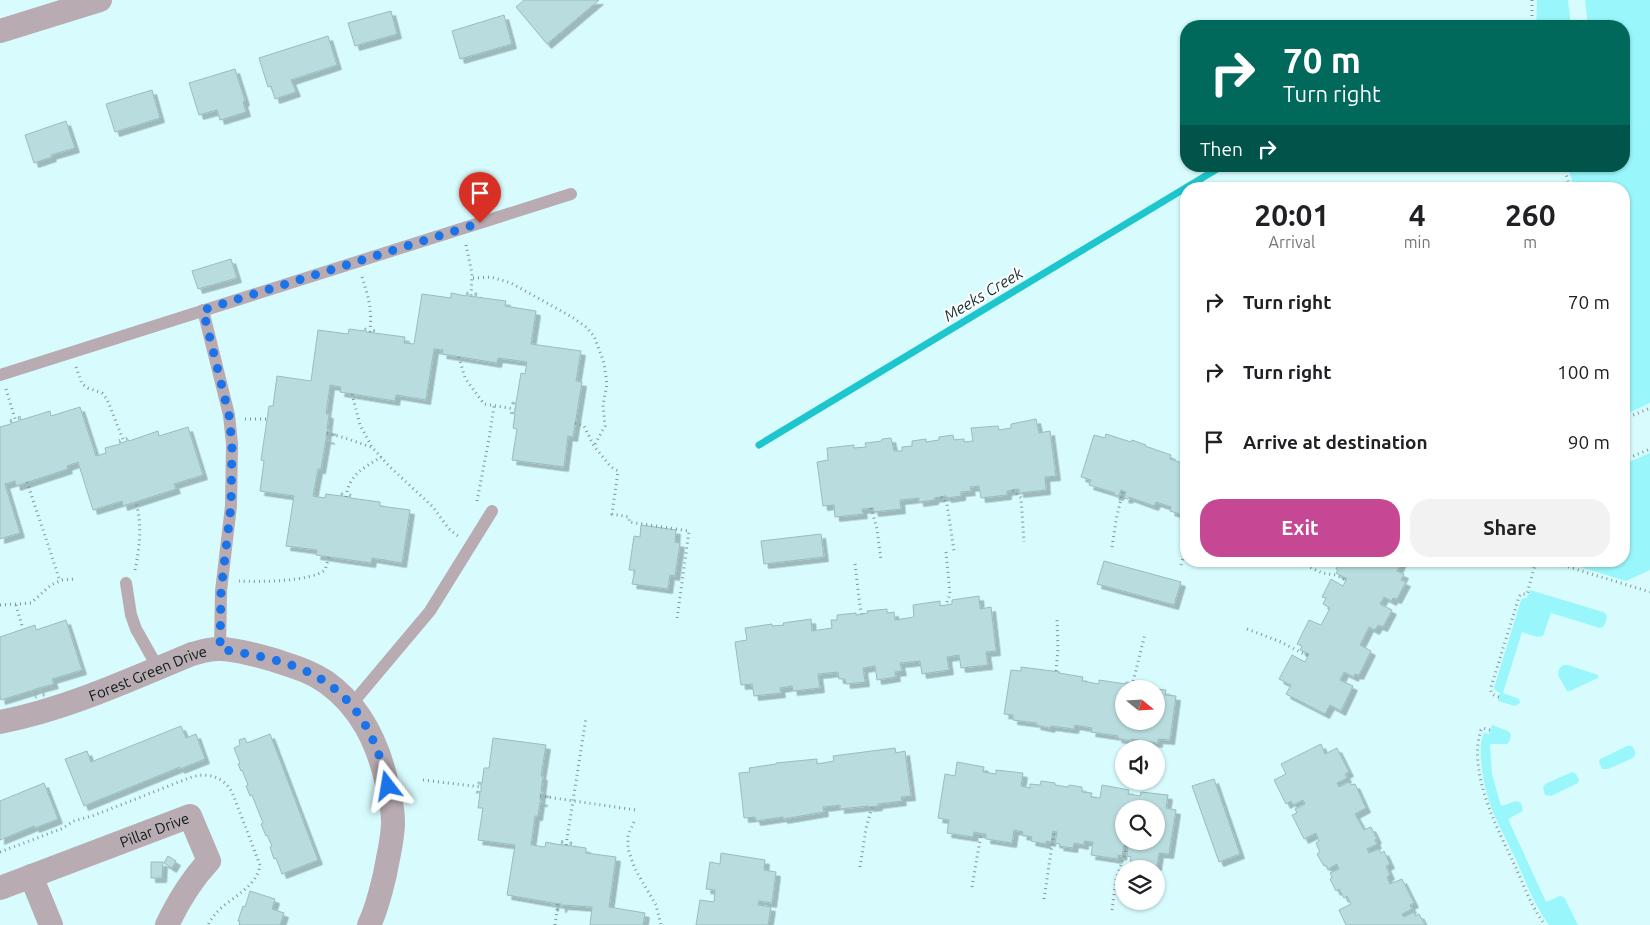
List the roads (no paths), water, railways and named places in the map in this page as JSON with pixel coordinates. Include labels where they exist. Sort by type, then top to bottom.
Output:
[{"type":"street","points":[[0,31],[100,0]]},
{"type":"street","name":"Forest Green Drive","points":[[0,722],[62,706],[192,654],[207,650],[220,649],[265,658],[300,668],[325,681],[351,705],[367,727],[378,749],[388,786],[393,821],[390,849],[381,889],[369,925]]},
{"type":"street","name":"Pillar Drive","points":[[0,888],[190,816],[209,861],[191,883],[166,925]]},
{"type":"street","points":[[31,876],[51,925]]},
{"type":"lane","points":[[1,375],[571,194]]},
{"type":"lane","points":[[203,310],[229,415],[232,444],[231,506],[223,581],[220,649]]},
{"type":"lane","points":[[351,705],[420,625],[440,597],[492,511]]},
{"type":"lane","points":[[130,579],[131,615],[136,629],[158,668]]},
{"type":"waterway","name":"Meeks Creek","points":[[1195,182],[1212,172]]},
{"type":"waterway","name":"Meeks Creek","points":[[759,445],[1180,191]]}]
